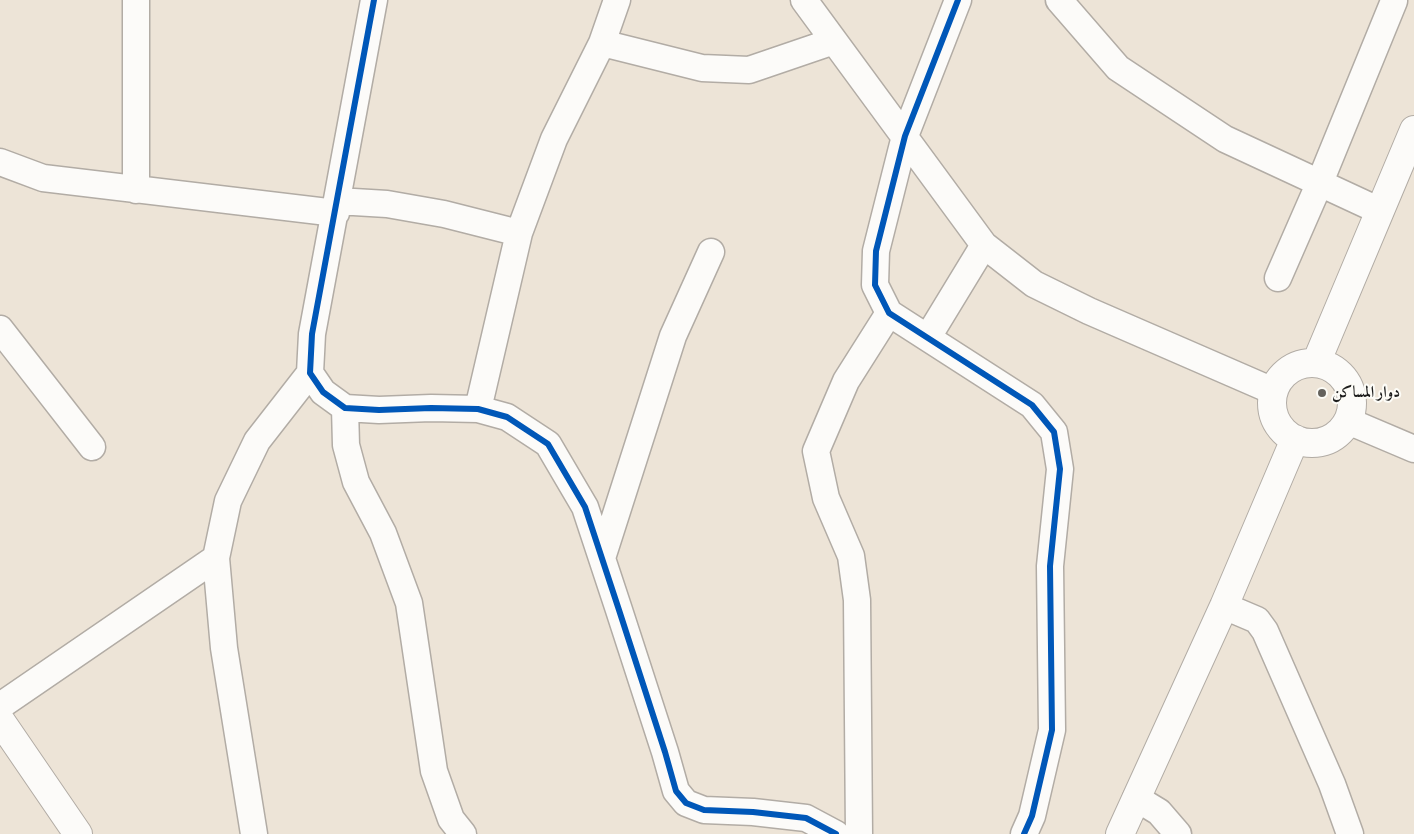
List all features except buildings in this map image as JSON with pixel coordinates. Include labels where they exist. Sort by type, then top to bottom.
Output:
[{"type":"street","points":[[136,0],[136,190]]},
{"type":"street","points":[[254,834],[224,648],[216,558],[228,501],[257,441],[310,373],[312,334],[374,0]]},
{"type":"street","points":[[478,408],[519,233],[554,139],[602,43],[617,0]]},
{"type":"street","points":[[804,0],[984,245],[1034,284],[1089,311],[1273,391]]},
{"type":"street","points":[[958,0],[905,136],[876,251],[875,284],[889,312],[1032,405],[1054,432],[1060,469],[1050,566],[1052,730],[1032,816],[1024,834]]},
{"type":"street","points":[[1058,0],[1118,68],[1225,139],[1380,211]]},
{"type":"street","points":[[1278,278],[1400,5]]},
{"type":"street","points":[[602,43],[702,68],[749,70],[834,41]]},
{"type":"street","points":[[1316,363],[1414,130]]},
{"type":"street","points":[[0,162],[43,178],[136,190],[336,207],[387,204],[444,214],[519,233]]},
{"type":"street","points":[[928,337],[984,245]]},
{"type":"street","points":[[602,558],[673,336],[711,252]]},
{"type":"street","points":[[859,834],[857,600],[851,556],[826,498],[816,451],[846,380],[889,312]]},
{"type":"street","points":[[0,329],[92,448]]},
{"type":"street","points":[[1316,363],[1328,366],[1339,373],[1348,384],[1352,396],[1352,409],[1348,421],[1341,431],[1331,439],[1320,443],[1307,443],[1295,440],[1285,433],[1275,419],[1272,402],[1273,391],[1280,379],[1290,369],[1302,364],[1316,363]]},
{"type":"street","points":[[310,373],[323,392],[346,408],[379,410],[478,408],[508,418],[548,444],[585,507],[662,742],[676,791],[686,803],[704,810],[753,812],[806,818],[836,834]]},
{"type":"street","points":[[346,408],[346,446],[356,482],[383,533],[409,603],[434,771],[451,819],[463,834]]},
{"type":"street","points":[[1348,421],[1414,449]]},
{"type":"street","points":[[1120,834],[1224,606],[1295,440]]},
{"type":"street","points":[[0,706],[216,558]]},
{"type":"street","points":[[1224,606],[1257,620],[1265,631],[1332,784],[1350,834]]},
{"type":"street","points":[[0,720],[78,834]]},
{"type":"street","points":[[1136,798],[1160,812],[1178,834]]},
{"type":"cycle path","points":[[374,0],[312,334],[310,373],[323,392],[345,408],[379,410],[478,409],[507,417],[548,444],[585,507],[676,791],[686,803],[704,810],[753,812],[806,818],[836,834]]},
{"type":"cycle path","points":[[958,0],[905,136],[876,251],[875,285],[889,313],[1032,405],[1054,432],[1060,469],[1050,566],[1052,730],[1032,816],[1024,834]]},
{"type":"place","name":"دوار المساكن","points":[[1322,393]]}]
